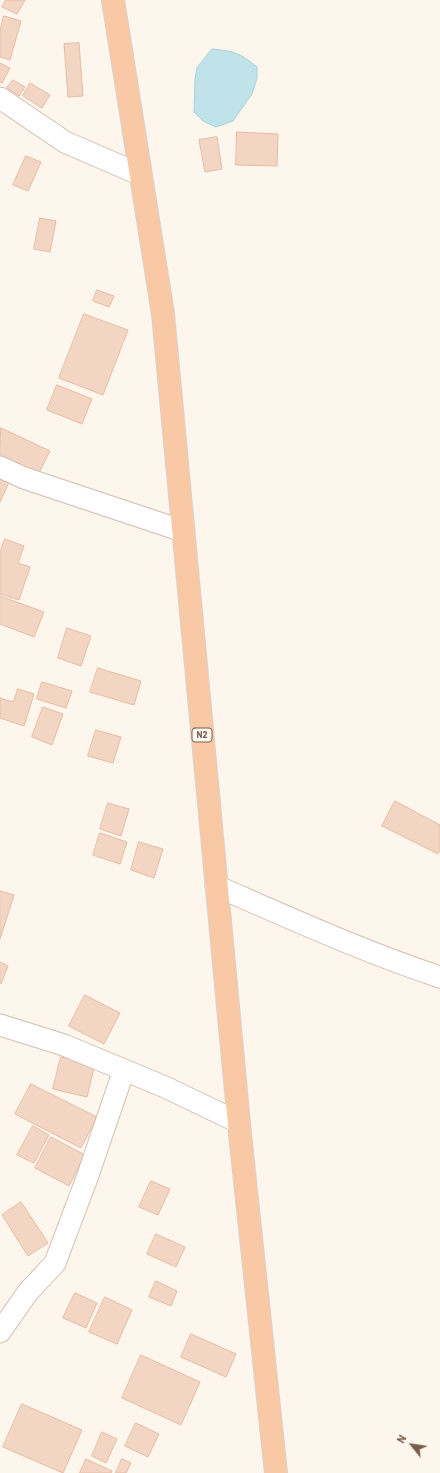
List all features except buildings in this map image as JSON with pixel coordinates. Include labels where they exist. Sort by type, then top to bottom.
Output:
[{"type":"highway","name":"N2","points":[[113,0],[163,314],[238,1122],[276,1473]]},
{"type":"street","points":[[0,98],[65,142],[141,175]]},
{"type":"street","points":[[0,467],[24,478],[183,531]]},
{"type":"street","points":[[216,886],[410,967],[440,977]]},
{"type":"street","points":[[0,1024],[64,1045],[165,1087],[238,1122]]},
{"type":"street","points":[[0,1332],[28,1292],[55,1263],[124,1070]]},
{"type":"water","points":[[212,49],[236,54],[257,67],[257,78],[252,94],[233,121],[216,127],[203,121],[194,112],[195,79],[197,68]]}]
